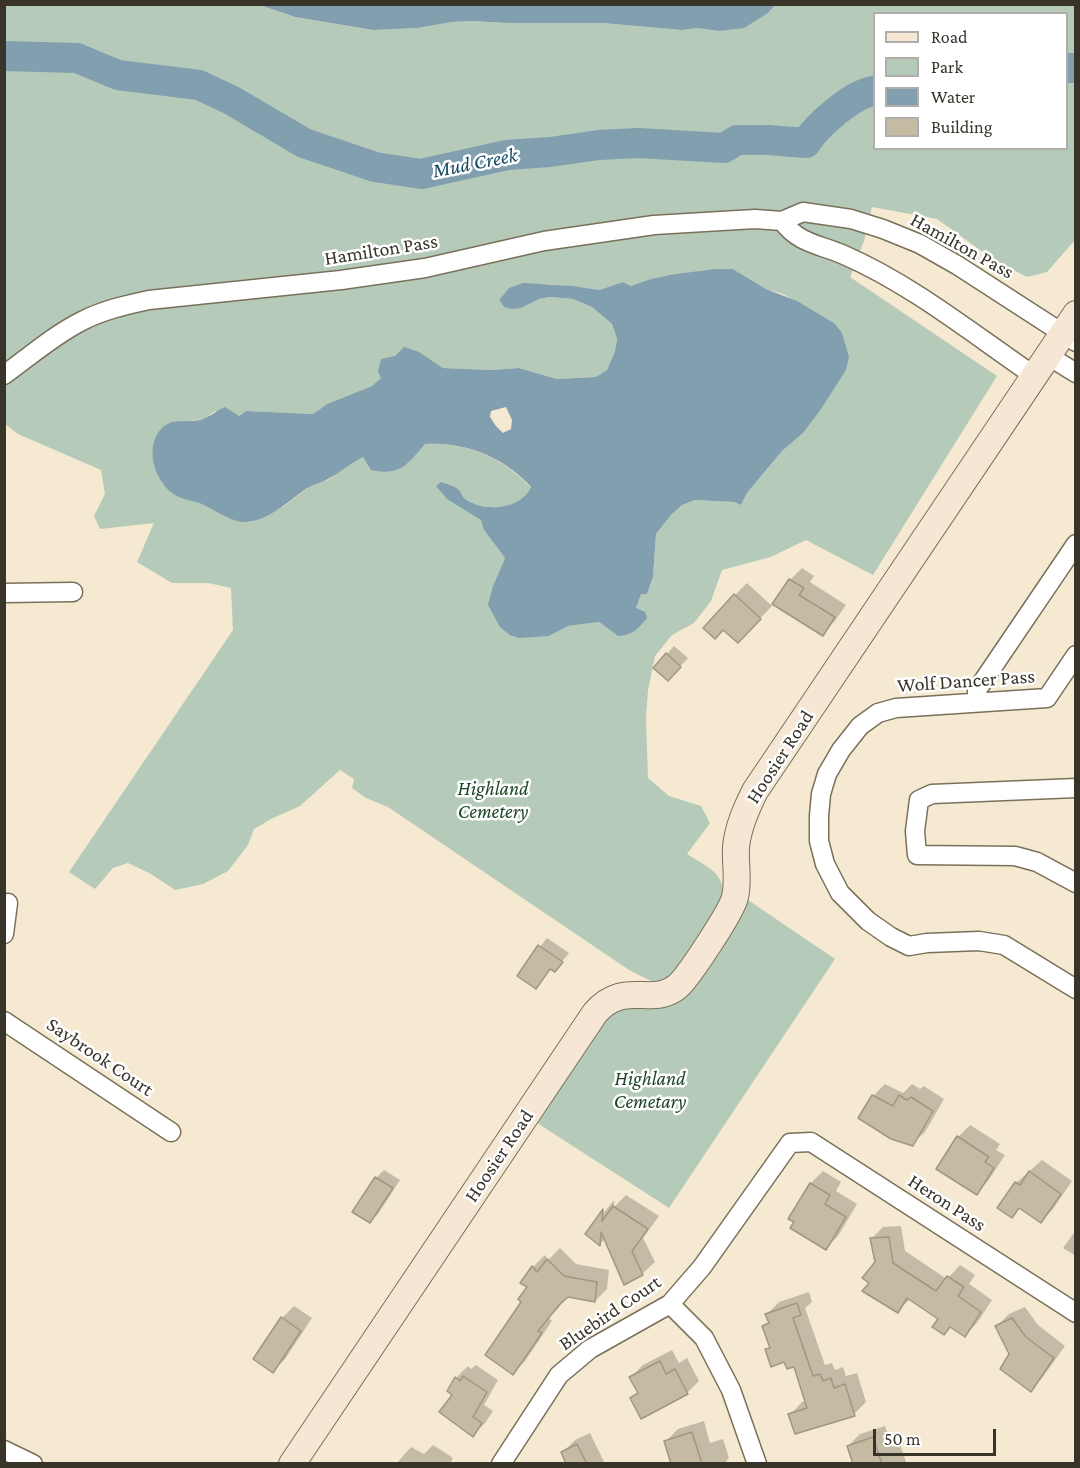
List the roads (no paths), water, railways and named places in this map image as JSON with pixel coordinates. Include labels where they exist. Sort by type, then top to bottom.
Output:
[{"type":"street","name":"Hamilton Pass","points":[[4,375],[82,321],[126,305],[149,300],[341,280],[425,268],[544,242],[654,225],[755,219],[782,221],[803,212],[850,219],[920,244],[1071,330]]},
{"type":"street","points":[[782,221],[801,240],[827,248],[882,273],[1033,375]]},
{"type":"street","name":"Hoosier Road","points":[[292,1464],[595,1013],[609,999],[624,995],[668,992],[685,979],[735,899],[736,848],[739,831],[755,791],[1047,354],[1071,330]]},
{"type":"street","points":[[1047,354],[1076,373]]},
{"type":"street","points":[[976,702],[977,690],[1076,544]]},
{"type":"street","points":[[4,593],[73,592]]},
{"type":"street","name":"Wolf Dancer Pass","points":[[1076,655],[1047,698],[896,708],[878,713],[860,726],[841,750],[827,774],[821,794],[819,816],[819,841],[825,864],[840,893],[868,921],[891,938],[909,946],[979,941],[1004,945],[1076,989]]},
{"type":"street","points":[[1076,788],[932,794],[919,800],[915,831],[917,855],[1015,856],[1037,862],[1076,883]]},
{"type":"street","points":[[4,934],[8,903]]},
{"type":"street","name":"Saybrook Court","points":[[4,1021],[171,1132]]},
{"type":"street","name":"Heron Pass","points":[[790,1143],[811,1142],[1076,1312]]},
{"type":"street","name":"Bluebird Court","points":[[501,1464],[559,1375],[590,1348],[670,1304],[702,1267],[790,1143]]},
{"type":"street","points":[[670,1304],[704,1338],[731,1390],[757,1464]]},
{"type":"street","points":[[4,1450],[33,1464]]},
{"type":"water","points":[[775,4],[768,13],[744,28],[719,31],[602,23],[472,21],[418,28],[373,30],[295,17],[260,5]]},
{"type":"water","points":[[733,269],[766,289],[797,301],[834,323],[842,333],[849,357],[846,370],[803,433],[782,451],[747,493],[741,505],[734,502],[695,500],[682,505],[671,515],[656,534],[653,577],[647,594],[641,594],[636,608],[645,612],[647,618],[631,633],[618,636],[599,622],[568,626],[549,636],[519,638],[510,635],[500,627],[488,605],[505,558],[484,530],[481,520],[447,499],[436,486],[441,482],[451,485],[472,503],[490,507],[510,505],[519,501],[531,487],[509,467],[469,448],[425,444],[408,463],[389,471],[371,470],[363,457],[337,474],[307,488],[261,519],[247,522],[235,520],[202,504],[176,496],[166,487],[156,471],[153,444],[157,435],[167,424],[200,420],[225,407],[239,416],[246,411],[313,414],[327,404],[372,386],[381,378],[378,371],[381,359],[395,356],[404,347],[419,352],[443,368],[492,370],[519,368],[557,379],[596,377],[607,370],[615,351],[617,339],[612,324],[592,307],[573,299],[550,297],[539,299],[521,308],[504,307],[499,300],[509,288],[523,283],[599,290],[623,282],[631,286],[662,276]],"holes":[[[506,407],[512,420],[511,429],[503,433],[490,417],[491,411]]]},
{"type":"waterway","name":"Mud Creek","points":[[4,56],[77,58],[118,75],[199,85],[231,100],[304,143],[375,167],[421,174],[507,155],[599,145],[638,143],[724,148],[737,140],[806,143],[818,128],[837,111],[856,97],[873,91]]},
{"type":"waterway","name":"Mud Creek","points":[[1068,68],[1076,68]]},
{"type":"park label","name":"Highland Cemetery","points":[[493,800]]},
{"type":"park label","name":"Highland Cemetary","points":[[650,1090]]}]
